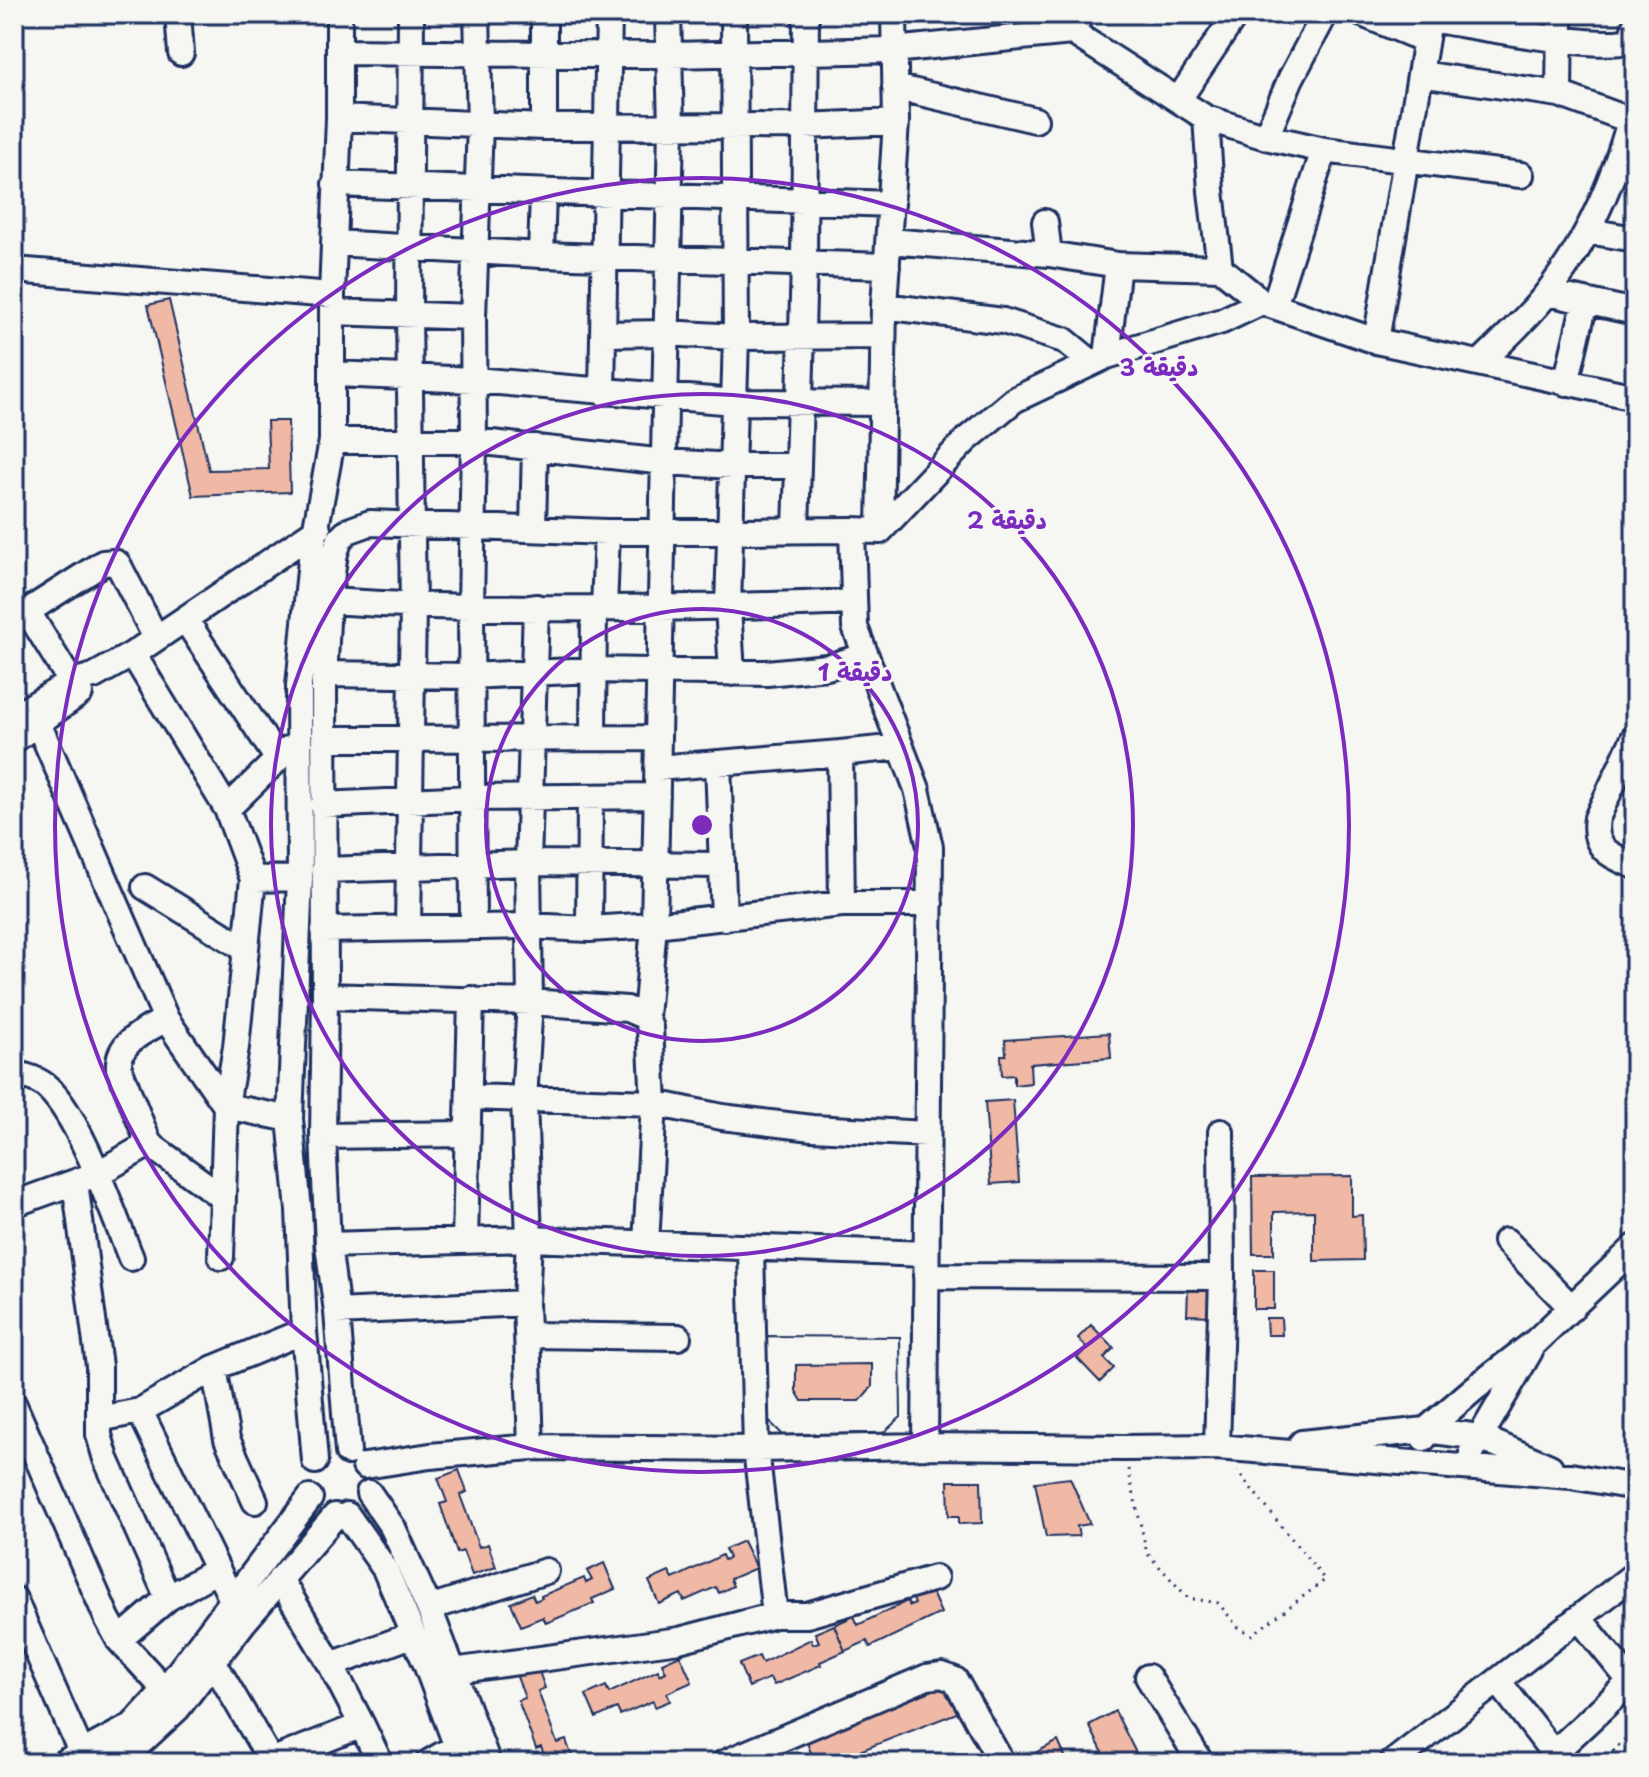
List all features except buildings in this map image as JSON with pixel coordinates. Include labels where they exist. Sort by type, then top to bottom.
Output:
[{"type":"street","points":[[178,14],[181,53]]},
{"type":"street","points":[[315,1461],[290,1119],[300,878],[299,686],[312,549],[332,441],[339,14]]},
{"type":"street","points":[[408,927],[413,607],[409,315],[411,14]]},
{"type":"street","points":[[473,927],[470,676],[473,317],[480,124],[477,14]]},
{"type":"street","points":[[544,14],[544,127]]},
{"type":"street","points":[[602,392],[609,14]]},
{"type":"street","points":[[646,1243],[654,1103],[650,1028],[646,1017],[654,925],[662,607],[661,530],[671,126],[668,14]]},
{"type":"street","points":[[732,673],[728,607],[737,263],[734,14]]},
{"type":"street","points":[[796,530],[804,263],[806,14]]},
{"type":"street","points":[[880,531],[884,306],[896,122],[894,14]]},
{"type":"street","points":[[1179,99],[1236,14]]},
{"type":"street","points":[[1266,137],[1291,78],[1325,14]]},
{"type":"street","points":[[1362,14],[1619,44],[1631,40],[1635,26]]},
{"type":"street","points":[[1559,94],[1560,14]]},
{"type":"street","points":[[340,52],[670,55],[893,50],[1077,23],[1206,118],[1266,137],[1324,150],[1521,175]]},
{"type":"street","points":[[1376,341],[1428,24]]},
{"type":"street","points":[[1420,74],[1559,94],[1632,122],[1627,162],[1588,231],[1548,293],[1480,363]]},
{"type":"street","points":[[895,87],[1035,120]]},
{"type":"street","points":[[339,118],[607,128],[896,122]]},
{"type":"street","points":[[1206,118],[1220,268]]},
{"type":"street","points":[[107,1763],[139,1744],[177,1709],[280,1579],[341,1515],[360,1507],[369,1493],[370,1479],[356,1459],[328,1245],[323,1136],[324,674],[328,601],[340,539],[348,531],[370,523],[607,532],[880,531],[933,473],[1014,400],[1100,360],[1268,304],[1324,150]]},
{"type":"street","points":[[335,184],[892,204]]},
{"type":"street","points":[[541,255],[543,192]]},
{"type":"street","points":[[1045,222],[1049,254]]},
{"type":"street","points":[[1588,231],[1635,239]]},
{"type":"street","points":[[889,241],[1049,254],[1118,265],[1220,268],[1268,304],[1376,341],[1635,397]]},
{"type":"street","points":[[334,243],[541,255],[887,266]]},
{"type":"street","points":[[1100,360],[1118,265]]},
{"type":"street","points":[[14,270],[409,315],[473,317]]},
{"type":"street","points":[[1548,293],[1635,312]]},
{"type":"street","points":[[1566,383],[1585,302]]},
{"type":"street","points":[[884,306],[1003,321],[1064,340],[1100,360]]},
{"type":"street","points":[[605,334],[883,336]]},
{"type":"street","points":[[334,374],[474,380],[735,402],[881,403]]},
{"type":"street","points":[[332,441],[474,441],[665,462],[798,466]]},
{"type":"street","points":[[533,528],[535,447]]},
{"type":"street","points":[[14,717],[133,654],[318,529]]},
{"type":"street","points":[[852,530],[855,627],[917,789],[930,847],[925,1446]]},
{"type":"street","points":[[593,737],[593,670],[607,532]]},
{"type":"street","points":[[82,679],[21,616],[103,563],[118,564],[156,638]]},
{"type":"street","points":[[328,601],[413,607],[599,608],[853,602]]},
{"type":"street","points":[[531,1447],[524,1100],[530,1002],[528,863],[536,607]]},
{"type":"street","points":[[185,619],[277,758]]},
{"type":"street","points":[[133,654],[227,809],[253,879],[236,1047],[226,1106],[221,1257]]},
{"type":"street","points":[[324,674],[470,676],[593,670],[732,673],[827,667],[865,656]]},
{"type":"street","points":[[14,740],[75,698],[82,679]]},
{"type":"street","points":[[38,723],[166,1019],[226,1106],[290,1119]]},
{"type":"street","points":[[1635,736],[1597,818],[1595,831],[1602,847],[1611,855],[1635,866]]},
{"type":"street","points":[[324,739],[658,738]]},
{"type":"street","points":[[227,809],[299,740]]},
{"type":"street","points":[[657,768],[900,747]]},
{"type":"street","points":[[840,753],[842,904]]},
{"type":"street","points":[[718,764],[724,918]]},
{"type":"street","points":[[323,805],[471,798],[657,796]]},
{"type":"street","points":[[589,929],[590,798]]},
{"type":"street","points":[[324,870],[528,863],[722,865]]},
{"type":"street","points":[[253,879],[300,878]]},
{"type":"street","points":[[145,887],[244,948]]},
{"type":"street","points":[[324,930],[528,926],[589,929],[654,925],[842,904],[930,904]]},
{"type":"street","points":[[325,996],[530,1002],[627,1009],[646,1017]]},
{"type":"street","points":[[465,1241],[471,999]]},
{"type":"street","points":[[166,1019],[127,1043],[118,1058],[119,1068],[149,1144],[222,1197]]},
{"type":"street","points":[[14,1074],[24,1075],[47,1086],[62,1106],[86,1178],[131,1258]]},
{"type":"street","points":[[469,1097],[654,1103],[722,1117],[812,1128],[927,1134]]},
{"type":"street","points":[[1217,1447],[1222,1277],[1221,1132]]},
{"type":"street","points":[[323,1136],[467,1134]]},
{"type":"street","points":[[14,1204],[86,1178],[149,1144]]},
{"type":"street","points":[[86,1178],[99,1366],[99,1435],[106,1459],[168,1598]]},
{"type":"street","points":[[328,1245],[529,1239],[646,1243],[926,1265],[1222,1277]]},
{"type":"street","points":[[1506,1241],[1572,1308]]},
{"type":"street","points":[[1415,1463],[1426,1430],[1535,1342],[1635,1247]]},
{"type":"street","points":[[751,1249],[756,1449],[775,1615]]},
{"type":"street","points":[[337,1312],[526,1303]]},
{"type":"street","points":[[99,1419],[140,1411],[214,1368],[304,1331]]},
{"type":"street","points":[[529,1335],[678,1337]]},
{"type":"street","points":[[1463,1467],[1535,1342]]},
{"type":"street","points":[[214,1368],[227,1439],[255,1501]]},
{"type":"street","points":[[14,1405],[119,1640],[165,1690]]},
{"type":"street","points":[[140,1411],[243,1623]]},
{"type":"street","points":[[1241,1449],[1426,1430],[1480,1437],[1571,1476]]},
{"type":"street","points":[[428,1763],[460,1754],[385,1569],[341,1515],[318,1509],[310,1498],[307,1476],[315,1461],[330,1452],[356,1459],[531,1447],[1217,1447],[1571,1476],[1635,1487]]},
{"type":"street","points":[[369,1493],[393,1528],[429,1608],[488,1763]]},
{"type":"street","points":[[14,1599],[72,1758],[132,1726],[165,1690],[310,1498]]},
{"type":"street","points":[[119,1640],[168,1598],[217,1570]]},
{"type":"street","points":[[429,1608],[546,1571]]},
{"type":"street","points":[[1392,1763],[1635,1574]]},
{"type":"street","points":[[453,1671],[679,1640],[775,1615],[807,1615],[935,1578]]},
{"type":"street","points":[[280,1579],[331,1665],[380,1763]]},
{"type":"street","points":[[1499,1682],[1559,1760],[1632,1684],[1579,1618]]},
{"type":"street","points":[[331,1665],[412,1635]]},
{"type":"street","points":[[213,1661],[269,1762],[362,1725]]},
{"type":"street","points":[[724,1763],[927,1677],[942,1675],[955,1680],[1002,1763]]},
{"type":"street","points":[[1148,1677],[1201,1763]]},
{"type":"path","points":[[1123,1448],[1147,1553],[1188,1598],[1218,1603],[1238,1627],[1252,1635],[1325,1580],[1217,1447]]},
{"type":"path","points":[[1601,1763],[1635,1729]]},
{"type":"path","points":[[1613,1750],[1624,1763]]}]
